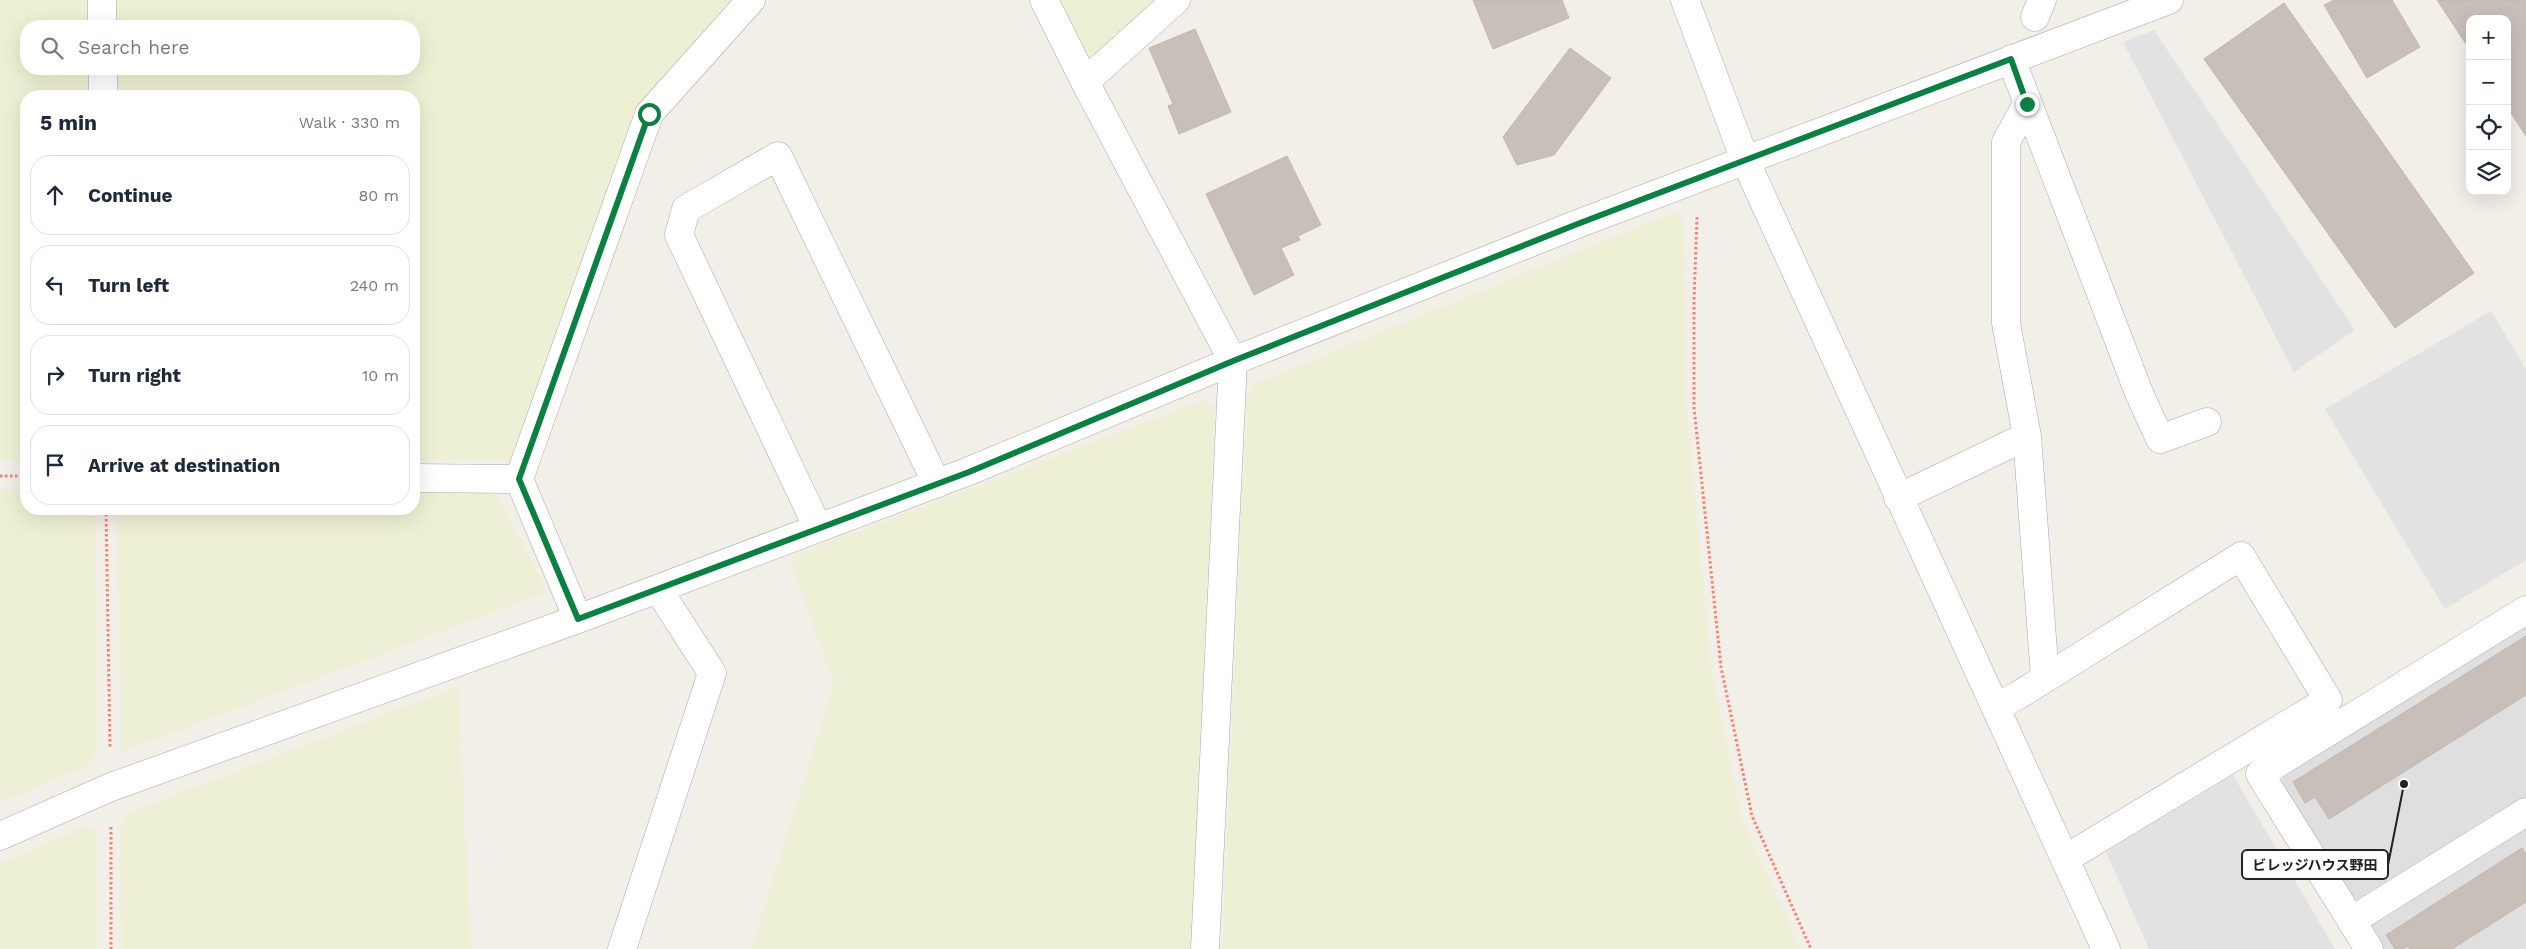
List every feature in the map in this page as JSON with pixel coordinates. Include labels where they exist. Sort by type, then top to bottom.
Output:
[{"type":"street","points":[[102,0],[102,20]]},
{"type":"street","points":[[578,619],[519,479],[649,114],[751,0]]},
{"type":"street","points":[[1044,0],[1085,82],[1233,361],[1205,949]]},
{"type":"street","points":[[1085,82],[1176,0]]},
{"type":"street","points":[[1685,0],[1745,160],[2106,949]]},
{"type":"street","points":[[0,836],[110,787],[578,619],[937,484],[1233,361],[1745,160],[2011,59],[2102,27],[2169,0]]},
{"type":"street","points":[[2011,59],[2139,393],[2160,440],[2207,422]]},
{"type":"street","points":[[103,75],[103,90]]},
{"type":"street","points":[[2027,104],[2006,142],[2006,323],[2027,436],[2045,678]]},
{"type":"street","points":[[818,528],[679,236],[686,209],[778,156],[937,484]]},
{"type":"street","points":[[1898,498],[2027,436]]},
{"type":"street","points":[[420,478],[519,479]]},
{"type":"street","points":[[1996,707],[2241,556],[2328,700],[2065,859]]},
{"type":"street","points":[[622,949],[712,673],[658,589]]},
{"type":"street","points":[[2369,949],[2260,774],[2526,610]]},
{"type":"street","points":[[2351,921],[2526,812]]},
{"type":"path","points":[[1699,178],[1694,302],[1694,407],[1721,667],[1752,816],[1812,949]]},
{"type":"path","points":[[0,476],[20,476]]},
{"type":"path","points":[[106,515],[111,949]]},
{"type":"shaded area","points":[[2154,30],[2355,330],[2294,372],[2123,42]]},
{"type":"shaded area","points":[[2491,311],[2526,369],[2526,560],[2445,609],[2325,409]]},
{"type":"shaded area","points":[[2526,624],[2526,949],[2383,949],[2283,793],[2282,776]]},
{"type":"shaded area","points":[[2233,775],[2335,949],[2149,949],[2106,852]]},
{"type":"green space","points":[[0,0],[90,0],[90,20],[20,20],[20,75],[91,75],[91,90],[20,90],[20,458],[0,459]]},
{"type":"green space","points":[[115,0],[735,0],[642,108],[520,459],[420,460],[420,90],[116,90],[116,75],[420,75],[420,20],[115,20]]},
{"type":"green space","points":[[1044,0],[1176,0],[1085,82]]},
{"type":"green space","points":[[1674,212],[1684,219],[1686,406],[1711,667],[1741,817],[1801,949],[1222,949],[1247,394],[1254,384]]},
{"type":"green space","points":[[1203,400],[1215,406],[1191,949],[751,949],[834,684],[789,558]]},
{"type":"green space","points":[[0,489],[20,489],[20,515],[95,515],[97,750],[88,765],[0,803]]},
{"type":"green space","points":[[487,489],[497,494],[544,584],[541,594],[121,752],[117,515],[420,515],[420,490]]},
{"type":"green space","points":[[458,686],[471,949],[122,949],[120,825],[128,813]]},
{"type":"green space","points":[[87,825],[96,831],[97,949],[0,949],[0,864]]},
{"type":"building","points":[[1473,0],[1562,0],[1569,18],[1493,49]]},
{"type":"building","points":[[2334,0],[2392,0],[2420,47],[2367,78],[2324,5]]},
{"type":"building","points":[[2437,0],[2526,0],[2526,136],[2511,113],[2511,15],[2466,15],[2466,44]]},
{"type":"building","points":[[2284,3],[2474,273],[2395,328],[2204,59]]},
{"type":"building","points":[[1195,29],[1231,112],[1179,134],[1168,106],[1173,104],[1149,48]]},
{"type":"building","points":[[1570,48],[1611,78],[1554,155],[1517,165],[1503,137]]},
{"type":"building","points":[[1287,156],[1321,225],[1298,236],[1300,240],[1281,248],[1294,275],[1254,295],[1206,194]]},
{"type":"building","points":[[2526,636],[2526,695],[2329,819],[2315,797],[2305,803],[2293,782]]},
{"type":"building","points":[[2522,848],[2526,854],[2526,902],[2452,949],[2410,949],[2408,946],[2403,949],[2395,949],[2386,935]]},
{"type":"place","name":"ビレッジハウス野田","points":[[2404,784]]},
{"type":"route","points":[[649,114],[519,479],[578,619],[969,472],[1233,361],[1580,223],[2011,59],[2027,104]]}]
